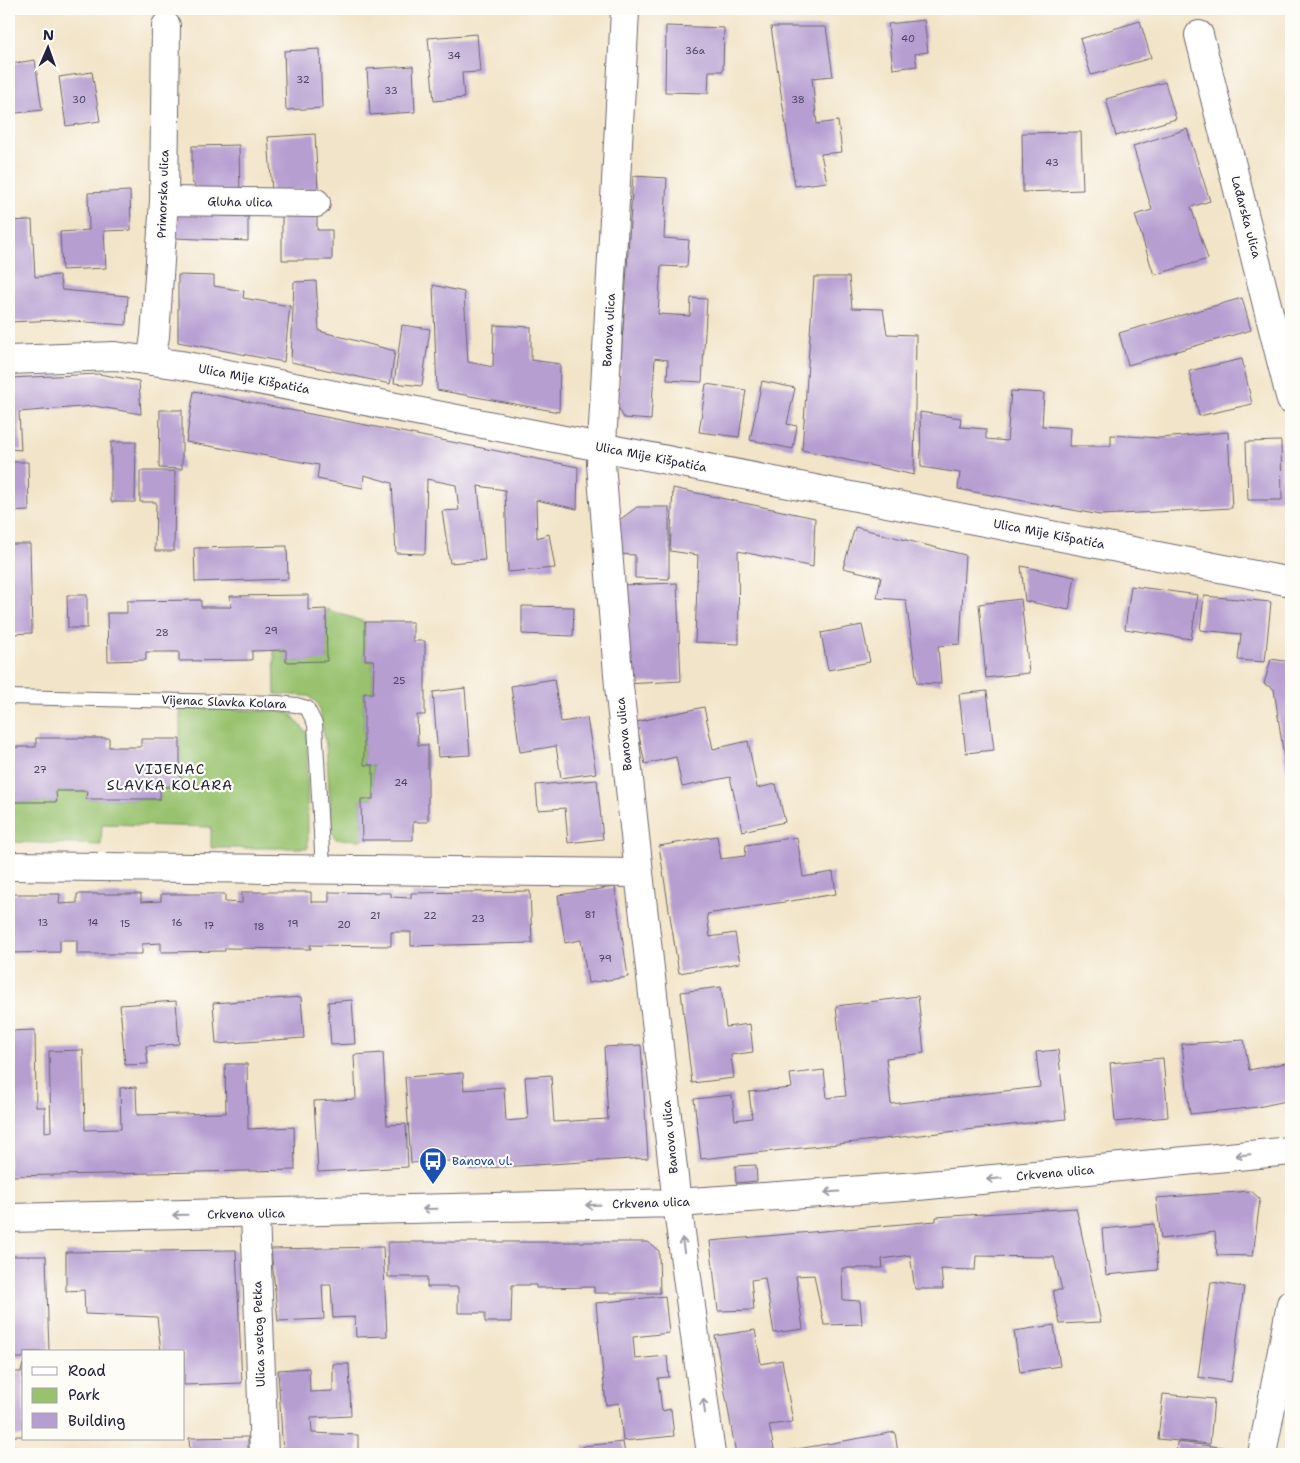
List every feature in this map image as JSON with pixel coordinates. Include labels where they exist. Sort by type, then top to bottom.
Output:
[{"type":"street","name":"Banova ulica","points":[[625,10],[601,464],[619,686],[639,873],[676,1203],[711,1454]]},
{"type":"street","name":"Primorska ulica","points":[[151,361],[155,336],[164,200],[166,26]]},
{"type":"street","name":"Lađarska ulica","points":[[1199,35],[1291,400]]},
{"type":"street","name":"Gluha ulica","points":[[164,200],[316,203]]},
{"type":"street","name":"Ulica Mije Kišpatića","points":[[9,360],[115,356],[181,365],[1291,582]]},
{"type":"street","points":[[9,866],[639,873]]},
{"type":"street","name":"Crkvena ulica","points":[[9,1218],[255,1214],[676,1203],[918,1186],[1291,1151]]},
{"type":"street","name":"Ulica svetog Petka","points":[[255,1214],[264,1454]]},
{"type":"street","points":[[1262,1454],[1291,1304]]},
{"type":"lane","name":"Vijenac Slavka Kolara","points":[[9,697],[278,703],[296,704],[307,708],[315,724],[323,869]]},
{"type":"green space","points":[[326,609],[365,622],[365,660],[373,660],[373,693],[364,693],[364,765],[373,765],[373,799],[361,799],[362,840],[336,839],[332,830],[326,745],[318,704],[309,696],[275,694],[274,650],[286,650],[286,662],[327,660]]},
{"type":"green space","points":[[180,707],[289,712],[307,733],[308,848],[211,848],[211,827],[102,824],[101,845],[9,842],[9,802],[56,802],[56,791],[87,791],[87,799],[160,799],[160,787],[180,787]]},
{"type":"building","points":[[924,20],[928,52],[915,54],[917,66],[893,69],[888,24]]},
{"type":"building","points":[[1140,21],[1151,58],[1091,75],[1080,39]]},
{"type":"building","points":[[666,26],[724,28],[723,71],[709,71],[708,93],[665,92]]},
{"type":"building","points":[[771,27],[826,27],[833,76],[812,78],[817,124],[838,121],[842,152],[821,154],[827,182],[795,186]]},
{"type":"building","points":[[477,34],[480,72],[462,73],[464,98],[434,101],[428,38]]},
{"type":"building","points":[[320,49],[322,108],[286,110],[284,51]]},
{"type":"building","points":[[35,60],[42,110],[9,114],[9,64]]},
{"type":"building","points":[[413,66],[415,112],[370,115],[367,69]]},
{"type":"building","points":[[92,72],[100,121],[66,126],[59,77]]},
{"type":"building","points":[[1165,82],[1176,119],[1116,136],[1106,99]]},
{"type":"building","points":[[1187,129],[1210,201],[1191,207],[1208,259],[1154,275],[1135,215],[1152,210],[1133,146]]},
{"type":"building","points":[[1081,132],[1083,190],[1023,192],[1022,133]]},
{"type":"building","points":[[315,134],[318,189],[272,191],[268,137]]},
{"type":"building","points":[[239,145],[240,195],[203,196],[192,182],[192,146]]},
{"type":"building","points":[[633,176],[667,178],[664,238],[689,240],[687,267],[661,266],[658,314],[690,316],[691,298],[707,299],[702,382],[667,380],[668,360],[655,358],[651,420],[624,418],[618,407]]},
{"type":"building","points":[[130,191],[131,230],[104,231],[106,268],[62,270],[60,232],[89,230],[88,193]]},
{"type":"building","points":[[176,214],[248,217],[248,241],[175,238]]},
{"type":"building","points":[[282,216],[317,216],[317,230],[332,230],[332,260],[282,260]]},
{"type":"building","points":[[32,220],[35,277],[59,275],[62,290],[128,296],[126,325],[60,320],[9,322],[9,221]]},
{"type":"building","points":[[178,275],[214,276],[214,286],[244,291],[243,298],[290,306],[284,362],[178,342]]},
{"type":"building","points":[[814,277],[849,277],[852,308],[883,309],[887,334],[916,335],[914,475],[802,450]]},
{"type":"building","points":[[316,281],[319,331],[395,351],[390,384],[291,362],[294,282]]},
{"type":"building","points":[[433,285],[464,292],[468,362],[493,367],[494,325],[531,327],[531,360],[560,364],[559,412],[437,390]]},
{"type":"building","points":[[1242,298],[1251,330],[1128,365],[1119,333]]},
{"type":"building","points":[[402,325],[430,329],[422,386],[394,383]]},
{"type":"building","points":[[1242,359],[1252,404],[1199,416],[1189,371]]},
{"type":"building","points":[[99,374],[139,381],[141,414],[94,406],[19,412],[21,450],[9,449],[9,378]]},
{"type":"building","points":[[762,381],[795,388],[787,424],[797,426],[793,449],[750,440]]},
{"type":"building","points":[[706,384],[746,390],[739,437],[699,432]]},
{"type":"building","points":[[194,391],[578,467],[577,509],[536,500],[537,538],[549,534],[555,568],[508,572],[505,490],[478,486],[485,560],[450,563],[442,511],[459,510],[456,485],[427,479],[425,554],[396,553],[392,483],[364,475],[363,488],[317,479],[319,465],[186,442]]},
{"type":"building","points":[[1011,391],[1044,393],[1042,426],[1070,428],[1069,446],[1111,446],[1111,435],[1161,438],[1228,432],[1232,508],[1100,515],[958,489],[960,473],[921,467],[920,412],[961,418],[960,427],[986,429],[986,439],[1007,441]]},
{"type":"building","points":[[160,410],[182,410],[182,469],[159,468]]},
{"type":"building","points":[[1281,441],[1282,500],[1248,500],[1246,442]]},
{"type":"building","points":[[111,442],[136,442],[135,502],[111,502]]},
{"type":"building","points":[[9,462],[28,462],[29,511],[9,512]]},
{"type":"building","points":[[140,471],[175,471],[174,551],[155,551],[156,502],[140,502]]},
{"type":"building","points":[[673,488],[815,518],[813,567],[738,551],[739,644],[695,642],[698,555],[670,551]]},
{"type":"building","points":[[637,507],[669,507],[669,579],[635,578],[635,555],[617,554],[618,521]]},
{"type":"building","points":[[855,527],[965,555],[960,644],[938,646],[941,684],[917,683],[906,600],[877,598],[881,577],[843,568]]},
{"type":"building","points":[[9,544],[30,544],[32,633],[12,634],[12,629],[9,629]]},
{"type":"building","points":[[287,546],[288,579],[195,582],[194,548]]},
{"type":"building","points":[[1021,566],[1075,577],[1069,610],[1025,601]]},
{"type":"building","points":[[677,583],[681,681],[626,684],[621,585]]},
{"type":"building","points":[[1131,586],[1198,595],[1191,639],[1125,629]]},
{"type":"building","points":[[67,595],[87,595],[87,628],[68,628]]},
{"type":"building","points":[[308,595],[308,610],[326,609],[327,661],[286,662],[286,650],[252,651],[252,660],[179,661],[179,652],[146,652],[146,660],[108,661],[107,613],[127,613],[127,601],[201,600],[201,607],[231,607],[230,596]]},
{"type":"building","points":[[1204,596],[1271,602],[1265,662],[1238,660],[1241,634],[1200,630]]},
{"type":"building","points":[[1021,599],[1029,673],[986,678],[979,604]]},
{"type":"building","points":[[522,606],[574,607],[573,636],[522,634]]},
{"type":"building","points":[[365,622],[413,622],[413,641],[425,641],[425,715],[417,715],[418,745],[428,745],[428,822],[413,822],[413,840],[362,840],[361,799],[373,799],[373,765],[364,765],[364,693],[373,693],[374,666],[373,660],[365,660]]},
{"type":"building","points":[[862,625],[870,662],[828,670],[821,633]]},
{"type":"building","points":[[1271,659],[1291,662],[1291,805],[1274,689],[1264,684]]},
{"type":"building","points":[[554,679],[561,722],[587,718],[596,773],[561,778],[556,746],[520,752],[511,686]]},
{"type":"building","points":[[465,688],[470,755],[438,757],[433,692]]},
{"type":"building","points":[[987,691],[994,750],[966,753],[959,694]]},
{"type":"building","points":[[704,707],[713,749],[748,741],[757,788],[776,784],[785,822],[742,831],[730,777],[682,787],[676,757],[645,764],[636,722]]},
{"type":"building","points":[[36,738],[109,738],[109,747],[141,747],[141,739],[180,739],[180,787],[160,787],[160,799],[86,799],[87,791],[56,791],[57,802],[9,802],[9,747],[36,747]]},
{"type":"building","points":[[597,780],[603,839],[568,843],[565,808],[538,810],[536,785]]},
{"type":"building","points":[[717,836],[721,859],[745,856],[746,845],[797,837],[803,877],[833,872],[836,894],[707,914],[710,937],[735,933],[740,963],[679,973],[659,846]]},
{"type":"building","points":[[615,887],[628,977],[588,983],[581,940],[565,943],[558,895]]},
{"type":"building","points":[[530,891],[532,943],[411,946],[411,932],[391,932],[391,946],[310,945],[311,949],[225,948],[225,951],[161,952],[161,943],[142,944],[142,954],[77,954],[77,940],[60,940],[60,952],[9,953],[9,894],[60,894],[59,904],[77,903],[77,894],[141,894],[141,902],[161,901],[161,894],[225,894],[225,902],[242,903],[242,892],[311,892],[311,902],[329,902],[329,892],[391,893],[391,897],[411,898],[411,893]]},
{"type":"building","points":[[721,987],[726,1027],[750,1024],[753,1052],[731,1055],[734,1078],[692,1083],[681,992]]},
{"type":"building","points":[[918,996],[924,1053],[886,1058],[891,1104],[1040,1087],[1036,1052],[1058,1050],[1066,1119],[701,1159],[694,1099],[732,1095],[735,1120],[752,1118],[749,1092],[792,1088],[790,1074],[824,1070],[827,1098],[846,1096],[836,1006]]},
{"type":"building","points":[[301,997],[304,1038],[216,1044],[213,1003]]},
{"type":"building","points":[[352,1000],[355,1044],[331,1045],[328,1002]]},
{"type":"building","points":[[176,1001],[179,1044],[146,1046],[148,1064],[125,1065],[120,1005]]},
{"type":"building","points":[[35,1030],[36,1107],[45,1107],[45,1132],[51,1131],[49,1051],[83,1050],[85,1130],[121,1129],[120,1088],[136,1087],[137,1115],[226,1113],[225,1064],[247,1064],[248,1129],[294,1127],[295,1170],[9,1176],[9,1031]]},
{"type":"building","points":[[1244,1040],[1249,1070],[1291,1062],[1291,1100],[1258,1107],[1190,1114],[1182,1044]]},
{"type":"building","points":[[641,1045],[648,1158],[469,1169],[468,1160],[411,1163],[405,1077],[463,1073],[464,1090],[504,1087],[506,1121],[528,1119],[525,1077],[551,1075],[554,1122],[608,1119],[604,1047]]},
{"type":"building","points":[[383,1053],[387,1125],[406,1124],[408,1167],[318,1172],[314,1101],[356,1099],[354,1055]]},
{"type":"building","points":[[1163,1058],[1168,1117],[1115,1122],[1110,1063]]},
{"type":"building","points":[[756,1165],[757,1181],[736,1183],[735,1166]]},
{"type":"building","points":[[1251,1191],[1260,1199],[1253,1256],[1217,1255],[1215,1232],[1161,1239],[1156,1198]]},
{"type":"building","points":[[1076,1208],[1101,1322],[1060,1324],[1053,1290],[1062,1290],[1054,1257],[976,1256],[975,1270],[941,1269],[943,1289],[915,1289],[910,1255],[882,1259],[883,1268],[842,1268],[843,1300],[860,1301],[862,1324],[824,1325],[814,1275],[796,1276],[803,1329],[774,1333],[765,1278],[751,1280],[754,1310],[718,1311],[710,1241],[936,1221],[936,1217]]},
{"type":"building","points":[[1154,1224],[1158,1270],[1106,1275],[1102,1229]]},
{"type":"building","points":[[388,1242],[648,1242],[659,1251],[660,1293],[594,1293],[594,1287],[536,1288],[536,1285],[512,1285],[511,1322],[485,1322],[485,1313],[458,1313],[458,1287],[427,1287],[427,1277],[388,1277]]},
{"type":"building","points":[[383,1247],[387,1336],[356,1337],[355,1317],[333,1318],[331,1285],[322,1285],[324,1319],[278,1321],[271,1249]]},
{"type":"building","points":[[236,1250],[242,1383],[185,1385],[185,1350],[161,1350],[157,1317],[85,1314],[84,1290],[66,1291],[66,1252]]},
{"type":"building","points":[[9,1256],[46,1256],[49,1350],[22,1350],[22,1358],[9,1358]]},
{"type":"building","points":[[1211,1282],[1244,1287],[1231,1382],[1198,1377]]},
{"type":"building","points":[[665,1296],[669,1333],[633,1337],[635,1359],[667,1356],[669,1377],[658,1378],[662,1411],[671,1409],[674,1436],[623,1441],[619,1403],[606,1405],[596,1303]]},
{"type":"building","points":[[1054,1325],[1060,1366],[1020,1372],[1014,1331]]},
{"type":"building","points":[[755,1330],[761,1364],[782,1360],[793,1422],[769,1425],[775,1454],[736,1454],[715,1336]]},
{"type":"building","points":[[333,1364],[349,1364],[351,1416],[311,1418],[312,1433],[358,1435],[358,1454],[283,1454],[278,1370],[309,1368],[310,1392],[333,1391]]},
{"type":"building","points":[[22,1368],[22,1436],[9,1436],[9,1372],[21,1372]]},
{"type":"building","points":[[1163,1394],[1214,1399],[1210,1444],[1158,1439]]},
{"type":"building","points":[[895,1432],[898,1454],[775,1454],[775,1453]]},
{"type":"building","points":[[248,1437],[248,1454],[190,1454],[189,1438]]},
{"type":"building","points":[[623,1442],[625,1454],[584,1454],[583,1446]]},
{"type":"building","points":[[1177,1442],[1229,1448],[1228,1454],[1176,1454]]},
{"type":"place","name":"Banova ul.","points":[[433,1185]]},
{"type":"district","name":"VIJENAC SLAVKA KOLARA","points":[[170,778]]}]
